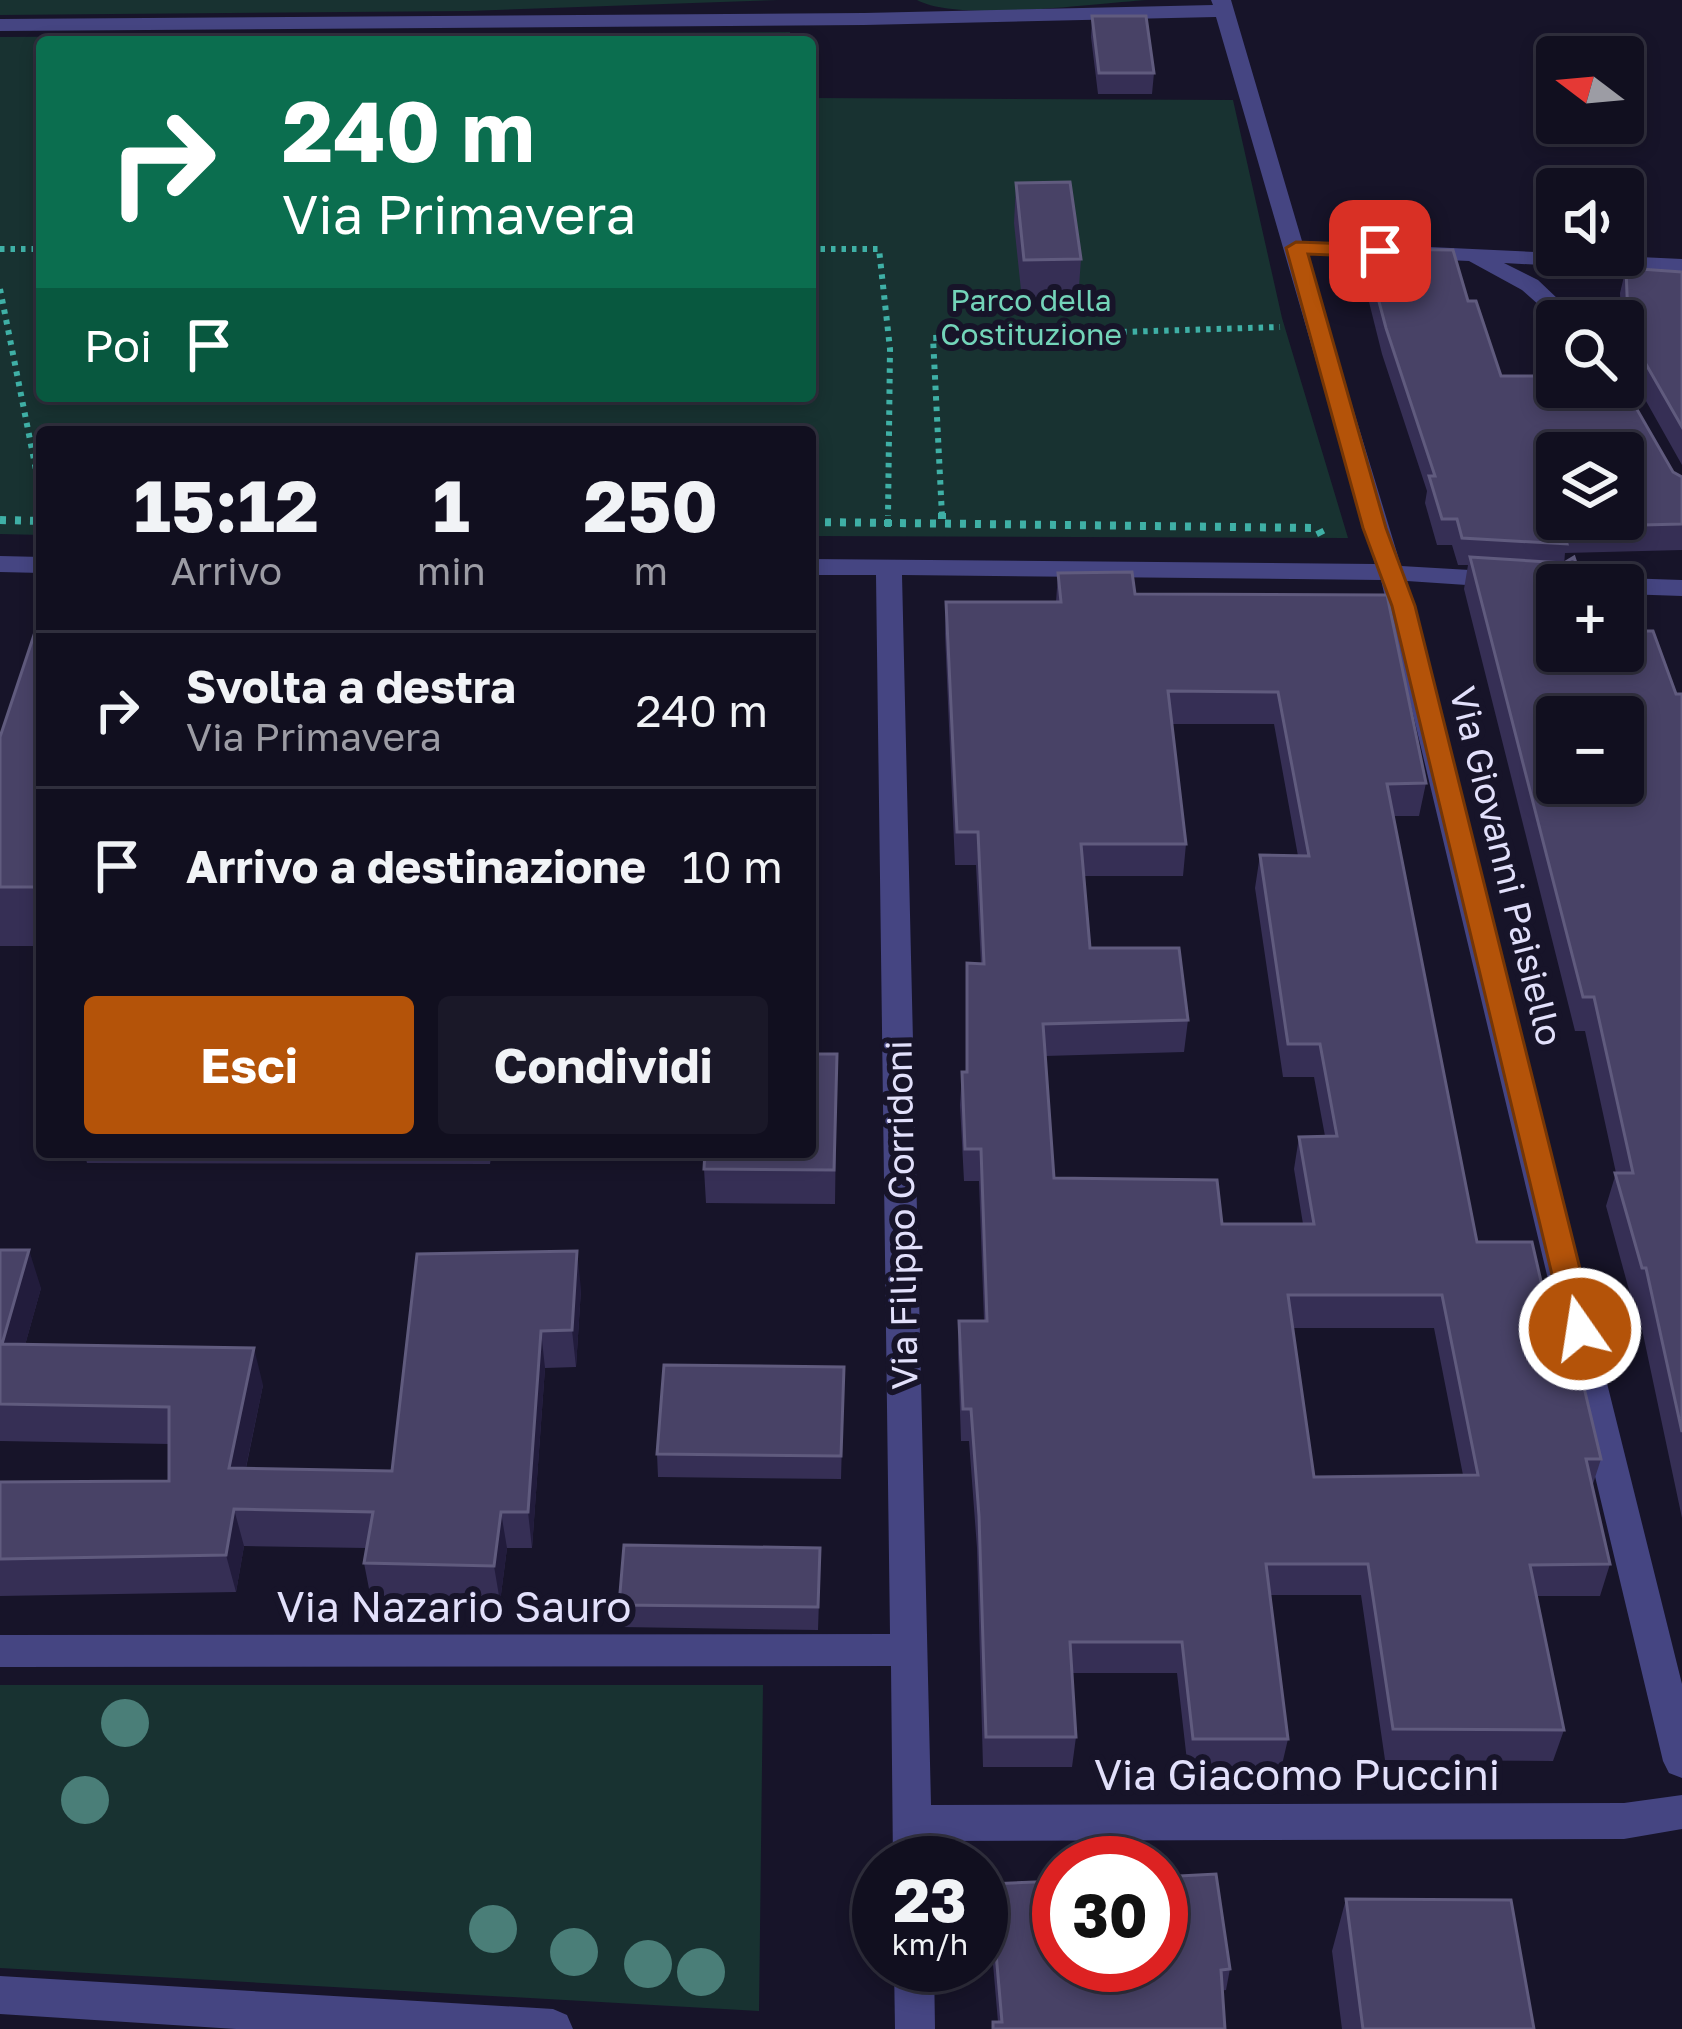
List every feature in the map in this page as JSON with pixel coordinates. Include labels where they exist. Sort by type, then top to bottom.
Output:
[{"type":"street","points":[[0,25],[1223,5]]},
{"type":"street","name":"Via Giovanni Paisiello","points":[[1223,5],[1409,629],[1682,1761]]},
{"type":"street","points":[[1296,248],[1682,266]]},
{"type":"street","points":[[1472,254],[1530,285],[1547,300]]},
{"type":"street","points":[[0,564],[36,565]]},
{"type":"street","points":[[816,567],[1390,573],[1536,582]]},
{"type":"street","name":"Via Filippo Corridoni","points":[[889,568],[912,1836]]},
{"type":"street","points":[[1644,587],[1682,588]]},
{"type":"street","name":"Via Nazario Sauro","points":[[0,1651],[909,1650]]},
{"type":"street","name":"Via Giacomo Puccini","points":[[912,1823],[1610,1821],[1682,1812]]},
{"type":"street","points":[[915,1992],[916,2029]]},
{"type":"street","points":[[0,1995],[399,2024],[553,2029]]},
{"type":"path","points":[[0,248],[36,249]]},
{"type":"path","points":[[816,249],[879,249],[890,349],[889,568]]},
{"type":"path","points":[[0,290],[36,470]]},
{"type":"path","points":[[942,524],[933,338],[1316,326]]},
{"type":"path","points":[[0,520],[36,520]]},
{"type":"green space","points":[[0,0],[779,0],[469,11],[0,15]]},
{"type":"green space","points":[[917,0],[1148,0],[995,11],[937,7]]},
{"type":"green space","name":"Parco della Costituzione","points":[[790,32],[790,36],[158,36]]},
{"type":"green space","name":"Parco della Costituzione","points":[[0,37],[36,37],[36,402],[816,402],[816,98],[1233,100],[1282,318],[1348,538],[816,536],[816,426],[36,426],[36,535],[0,534]]},
{"type":"green space","points":[[0,1685],[763,1685],[759,2011],[0,1968]]},
{"type":"building","points":[[1092,16],[1146,16],[1154,73],[1099,73]]},
{"type":"building","points":[[1070,182],[1081,259],[1024,260],[1016,183]]},
{"type":"building","points":[[1365,249],[1453,250],[1468,301],[1476,301],[1501,376],[1536,376],[1536,408],[1636,408],[1673,472],[1682,477],[1682,524],[1644,525],[1644,432],[1536,432],[1536,540],[1566,540],[1567,544],[1462,538],[1457,519],[1442,519],[1429,476],[1435,476]]},
{"type":"building","points":[[1644,269],[1682,272],[1682,427],[1644,361],[1644,300],[1627,300],[1626,276],[1644,276]]},
{"type":"building","points":[[1470,557],[1564,563],[1574,557],[1576,564],[1536,564],[1536,672],[1644,672],[1644,631],[1653,631],[1676,694],[1682,694],[1682,1432],[1646,1268],[1642,1268],[1615,1173],[1633,1173],[1594,997],[1583,997]]},
{"type":"building","points":[[1132,572],[1135,594],[1387,595],[1426,783],[1387,784],[1477,1242],[1532,1242],[1549,1316],[1567,1316],[1601,1459],[1586,1459],[1610,1564],[1530,1565],[1564,1730],[1393,1729],[1368,1564],[1266,1564],[1288,1739],[1193,1739],[1182,1642],[1070,1642],[1076,1737],[986,1737],[979,1516],[971,1409],[963,1409],[959,1321],[987,1321],[981,1149],[965,1149],[962,1072],[967,1072],[967,963],[984,964],[978,832],[957,832],[946,602],[1061,602],[1058,573]],"holes":[[[1168,691],[1278,692],[1309,856],[1260,855],[1288,1044],[1320,1044],[1337,1136],[1299,1137],[1314,1224],[1222,1224],[1217,1180],[1054,1178],[1043,1024],[1188,1020],[1179,948],[1090,948],[1081,844],[1186,844]],[[1288,1295],[1442,1295],[1478,1475],[1314,1477]]]},
{"type":"building","points":[[36,629],[36,887],[0,887],[0,737]]},
{"type":"building","points":[[816,1054],[837,1054],[834,1170],[704,1169],[705,1158],[816,1158]]},
{"type":"building","points":[[0,1250],[29,1250],[2,1344],[254,1348],[229,1468],[392,1471],[417,1254],[577,1251],[572,1330],[541,1331],[528,1512],[501,1512],[494,1566],[364,1563],[373,1512],[234,1509],[226,1555],[0,1559],[0,1482],[169,1481],[169,1407],[0,1404]]},
{"type":"building","points":[[664,1365],[844,1367],[841,1456],[657,1454]]},
{"type":"building","points":[[624,1545],[820,1548],[818,1607],[619,1605]]},
{"type":"building","points":[[1216,1874],[1230,1969],[1221,1970],[1225,2029],[993,2029],[993,2022],[1002,2022],[999,1992],[1008,1992],[1008,1883],[1032,1882],[1032,1992],[1188,1992],[1188,1876]]},
{"type":"building","points":[[1346,1899],[1511,1900],[1534,2029],[1363,2029]]},
{"type":"route","points":[[1380,251],[1296,248],[1374,528],[1404,606],[1580,1329]]}]
